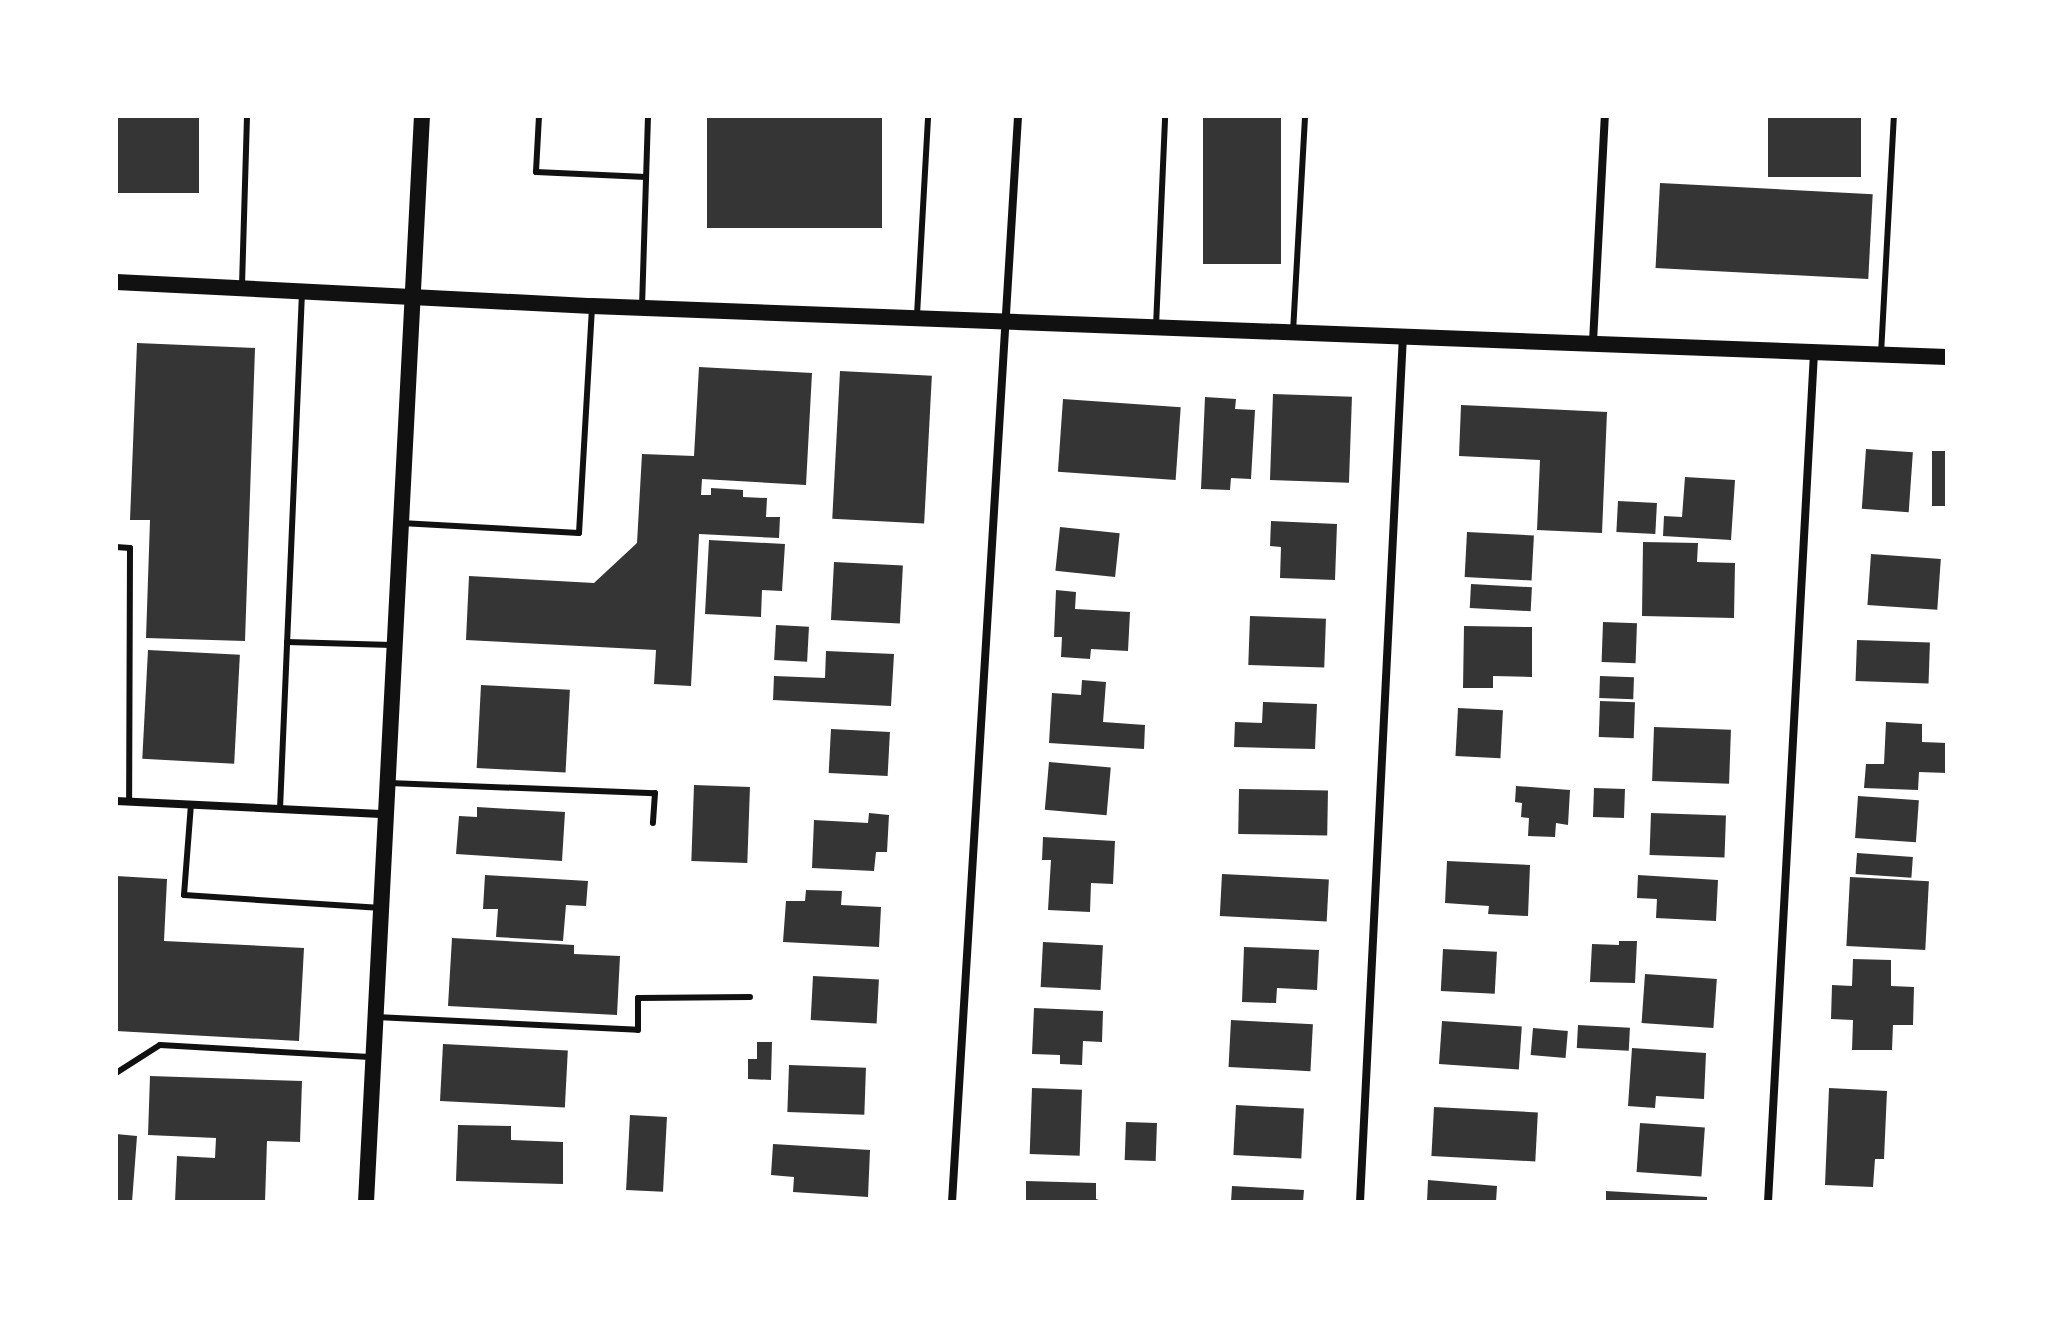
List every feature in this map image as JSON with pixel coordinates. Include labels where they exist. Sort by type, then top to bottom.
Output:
[{"type":"main road","points":[[366,1202],[422,116]]},
{"type":"main road","points":[[116,282],[592,306],[1947,357]]},
{"type":"street","points":[[952,1202],[1018,116]]},
{"type":"street","points":[[1593,342],[1605,116]]},
{"type":"street","points":[[1360,1202],[1403,336]]},
{"type":"street","points":[[1768,1202],[1814,352]]},
{"type":"street","points":[[116,801],[387,814]]},
{"type":"lane","points":[[242,289],[247,116]]},
{"type":"lane","points":[[539,116],[536,172],[646,177]]},
{"type":"lane","points":[[642,307],[648,116]]},
{"type":"lane","points":[[917,318],[928,116]]},
{"type":"lane","points":[[1156,326],[1165,116]]},
{"type":"lane","points":[[1293,332],[1305,116]]},
{"type":"lane","points":[[1881,354],[1894,116]]},
{"type":"lane","points":[[280,809],[302,291]]},
{"type":"lane","points":[[401,523],[579,533],[592,306]]},
{"type":"lane","points":[[116,547],[130,548],[129,801]]},
{"type":"lane","points":[[287,642],[395,645]]},
{"type":"lane","points":[[389,783],[655,793],[653,823]]},
{"type":"lane","points":[[191,804],[184,895],[382,909]]},
{"type":"lane","points":[[376,1017],[638,1030],[638,998],[750,997]]},
{"type":"lane","points":[[116,1073],[160,1045],[374,1057]]},
{"type":"building","points":[[116,116],[199,116],[199,193],[116,193]]},
{"type":"building","points":[[707,116],[882,116],[882,228],[707,228]]},
{"type":"building","points":[[1203,116],[1281,116],[1281,264],[1203,264]]},
{"type":"building","points":[[1768,116],[1861,116],[1861,177],[1768,177]]},
{"type":"building","points":[[1660,183],[1873,194],[1868,279],[1656,268]]},
{"type":"building","points":[[137,343],[255,348],[245,641],[146,638],[150,520],[130,520]]},
{"type":"building","points":[[699,367],[812,373],[806,485],[702,479],[701,495],[711,495],[711,488],[743,490],[743,497],[767,498],[766,517],[780,517],[779,538],[699,534],[691,686],[654,684],[656,650],[466,640],[469,576],[594,583],[637,543],[642,454],[694,456]]},
{"type":"building","points":[[840,371],[932,376],[924,524],[832,519]]},
{"type":"building","points":[[1273,394],[1352,397],[1349,483],[1270,480]]},
{"type":"building","points":[[1205,397],[1236,399],[1235,409],[1255,410],[1251,479],[1231,478],[1230,490],[1201,489]]},
{"type":"building","points":[[1063,399],[1181,407],[1176,480],[1058,472]]},
{"type":"building","points":[[1461,405],[1607,412],[1602,533],[1537,530],[1540,460],[1459,456]]},
{"type":"building","points":[[1866,449],[1913,452],[1909,512],[1862,509]]},
{"type":"building","points":[[1932,451],[1947,451],[1947,506],[1932,506]]},
{"type":"building","points":[[1685,477],[1735,480],[1731,540],[1663,536],[1664,516],[1682,517]]},
{"type":"building","points":[[1618,501],[1657,503],[1655,534],[1616,532]]},
{"type":"building","points":[[1271,521],[1337,524],[1335,580],[1280,578],[1281,547],[1270,546]]},
{"type":"building","points":[[1060,527],[1120,533],[1115,577],[1055,571]]},
{"type":"building","points":[[1467,532],[1534,536],[1532,580],[1465,577]]},
{"type":"building","points":[[709,540],[785,544],[782,591],[762,590],[761,617],[705,614]]},
{"type":"building","points":[[1643,542],[1698,543],[1697,562],[1735,563],[1734,618],[1642,616]]},
{"type":"building","points":[[1871,554],[1941,559],[1937,610],[1867,605]]},
{"type":"building","points":[[834,562],[903,566],[900,624],[831,620]]},
{"type":"building","points":[[1471,584],[1532,587],[1531,611],[1470,608]]},
{"type":"building","points":[[1056,590],[1076,592],[1075,609],[1130,612],[1128,651],[1091,649],[1090,659],[1061,657],[1062,637],[1054,637]]},
{"type":"building","points":[[1250,616],[1326,619],[1324,668],[1248,665]]},
{"type":"building","points":[[1603,622],[1637,623],[1636,663],[1602,662]]},
{"type":"building","points":[[776,625],[809,627],[807,662],[774,660]]},
{"type":"building","points":[[1464,626],[1532,627],[1532,677],[1493,676],[1493,688],[1463,688]]},
{"type":"building","points":[[1857,640],[1930,643],[1929,684],[1856,681]]},
{"type":"building","points":[[148,650],[240,655],[234,764],[142,759]]},
{"type":"building","points":[[826,651],[894,654],[891,706],[773,700],[774,676],[825,678]]},
{"type":"building","points":[[1600,676],[1634,677],[1633,699],[1599,698]]},
{"type":"building","points":[[1082,680],[1106,682],[1103,722],[1145,725],[1144,749],[1049,743],[1052,693],[1081,695]]},
{"type":"building","points":[[481,685],[570,690],[566,773],[477,768]]},
{"type":"building","points":[[1600,701],[1635,702],[1634,738],[1599,737]]},
{"type":"building","points":[[1263,702],[1317,704],[1315,749],[1234,747],[1235,722],[1262,723]]},
{"type":"building","points":[[1458,708],[1503,710],[1500,758],[1455,756]]},
{"type":"building","points":[[1886,722],[1922,724],[1922,742],[1947,743],[1947,773],[1919,772],[1918,790],[1864,788],[1866,764],[1884,764]]},
{"type":"building","points":[[1654,727],[1731,730],[1729,784],[1652,781]]},
{"type":"building","points":[[831,729],[890,732],[888,776],[829,773]]},
{"type":"building","points":[[1049,762],[1111,767],[1107,815],[1045,810]]},
{"type":"building","points":[[694,785],[750,787],[747,863],[691,861]]},
{"type":"building","points":[[1516,786],[1570,790],[1568,825],[1556,823],[1555,837],[1528,836],[1529,818],[1521,817],[1522,803],[1515,802]]},
{"type":"building","points":[[1594,788],[1625,789],[1624,818],[1593,817]]},
{"type":"building","points":[[1239,789],[1328,791],[1327,836],[1238,834]]},
{"type":"building","points":[[1858,796],[1919,800],[1916,842],[1855,838]]},
{"type":"building","points":[[477,807],[565,812],[562,861],[456,854],[459,816],[477,817]]},
{"type":"building","points":[[869,813],[889,815],[887,852],[876,852],[874,871],[812,868],[814,820],[868,823]]},
{"type":"building","points":[[1651,813],[1726,816],[1724,858],[1650,855]]},
{"type":"building","points":[[1043,837],[1115,841],[1113,884],[1091,883],[1090,912],[1048,910],[1051,860],[1042,860]]},
{"type":"building","points":[[1857,853],[1913,857],[1911,878],[1856,874]]},
{"type":"building","points":[[1447,861],[1530,865],[1528,916],[1488,914],[1489,906],[1445,903]]},
{"type":"building","points":[[1222,874],[1329,880],[1327,922],[1220,916]]},
{"type":"building","points":[[485,875],[588,881],[586,906],[566,905],[563,941],[496,937],[498,909],[483,909]]},
{"type":"building","points":[[1638,875],[1718,880],[1716,921],[1656,918],[1657,899],[1637,898]]},
{"type":"building","points":[[116,876],[167,879],[164,941],[304,948],[299,1041],[116,1031]]},
{"type":"building","points":[[1850,877],[1929,881],[1925,950],[1846,946]]},
{"type":"building","points":[[806,890],[842,891],[841,905],[881,907],[879,947],[783,942],[786,901],[805,901]]},
{"type":"building","points":[[452,938],[574,945],[574,954],[620,956],[617,1015],[448,1006]]},
{"type":"building","points":[[1619,941],[1637,941],[1635,983],[1590,982],[1592,944],[1619,945]]},
{"type":"building","points":[[1043,942],[1103,945],[1101,990],[1041,987]]},
{"type":"building","points":[[1244,947],[1319,950],[1317,990],[1277,988],[1276,1003],[1242,1002]]},
{"type":"building","points":[[1443,949],[1497,952],[1495,994],[1441,991]]},
{"type":"building","points":[[1853,959],[1891,960],[1891,986],[1914,987],[1913,1025],[1893,1025],[1892,1050],[1852,1050],[1853,1020],[1831,1019],[1832,985],[1852,986]]},
{"type":"building","points":[[1645,974],[1717,979],[1713,1028],[1642,1023]]},
{"type":"building","points":[[813,976],[879,979],[877,1023],[811,1020]]},
{"type":"building","points":[[1034,1008],[1103,1011],[1102,1042],[1083,1041],[1082,1065],[1060,1064],[1060,1055],[1032,1054]]},
{"type":"building","points":[[1231,1020],[1313,1024],[1310,1071],[1229,1067]]},
{"type":"building","points":[[1442,1021],[1522,1027],[1519,1069],[1439,1064]]},
{"type":"building","points":[[1578,1025],[1630,1028],[1629,1051],[1577,1048]]},
{"type":"building","points":[[1533,1028],[1568,1031],[1566,1058],[1531,1055]]},
{"type":"building","points":[[757,1042],[772,1042],[771,1080],[748,1079],[748,1059],[757,1059]]},
{"type":"building","points":[[443,1044],[568,1051],[565,1107],[440,1101]]},
{"type":"building","points":[[1632,1048],[1706,1053],[1704,1099],[1656,1096],[1655,1108],[1628,1106]]},
{"type":"building","points":[[789,1065],[866,1068],[864,1115],[787,1112]]},
{"type":"building","points":[[150,1076],[302,1081],[300,1142],[267,1141],[265,1202],[175,1202],[177,1156],[215,1158],[216,1138],[148,1135]]},
{"type":"building","points":[[1032,1088],[1082,1090],[1080,1156],[1030,1154]]},
{"type":"building","points":[[1829,1088],[1887,1091],[1884,1159],[1875,1159],[1873,1187],[1825,1185]]},
{"type":"building","points":[[1236,1105],[1304,1109],[1301,1158],[1233,1155]]},
{"type":"building","points":[[1434,1107],[1538,1112],[1535,1161],[1431,1156]]},
{"type":"building","points":[[630,1115],[667,1117],[663,1192],[626,1190]]},
{"type":"building","points":[[1126,1122],[1157,1123],[1156,1161],[1125,1160]]},
{"type":"building","points":[[1640,1123],[1705,1128],[1701,1176],[1637,1172]]},
{"type":"building","points":[[458,1125],[511,1126],[511,1140],[563,1142],[563,1184],[456,1181]]},
{"type":"building","points":[[116,1134],[137,1136],[132,1202],[116,1202]]},
{"type":"building","points":[[773,1144],[870,1150],[868,1197],[793,1192],[794,1177],[771,1175]]},
{"type":"building","points":[[1428,1180],[1497,1186],[1496,1202],[1427,1202]]},
{"type":"building","points":[[1026,1181],[1096,1183],[1096,1199],[1105,1202],[1026,1202]]},
{"type":"building","points":[[1232,1186],[1304,1190],[1303,1202],[1231,1202]]},
{"type":"building","points":[[1606,1191],[1707,1197],[1707,1202],[1606,1202]]}]
